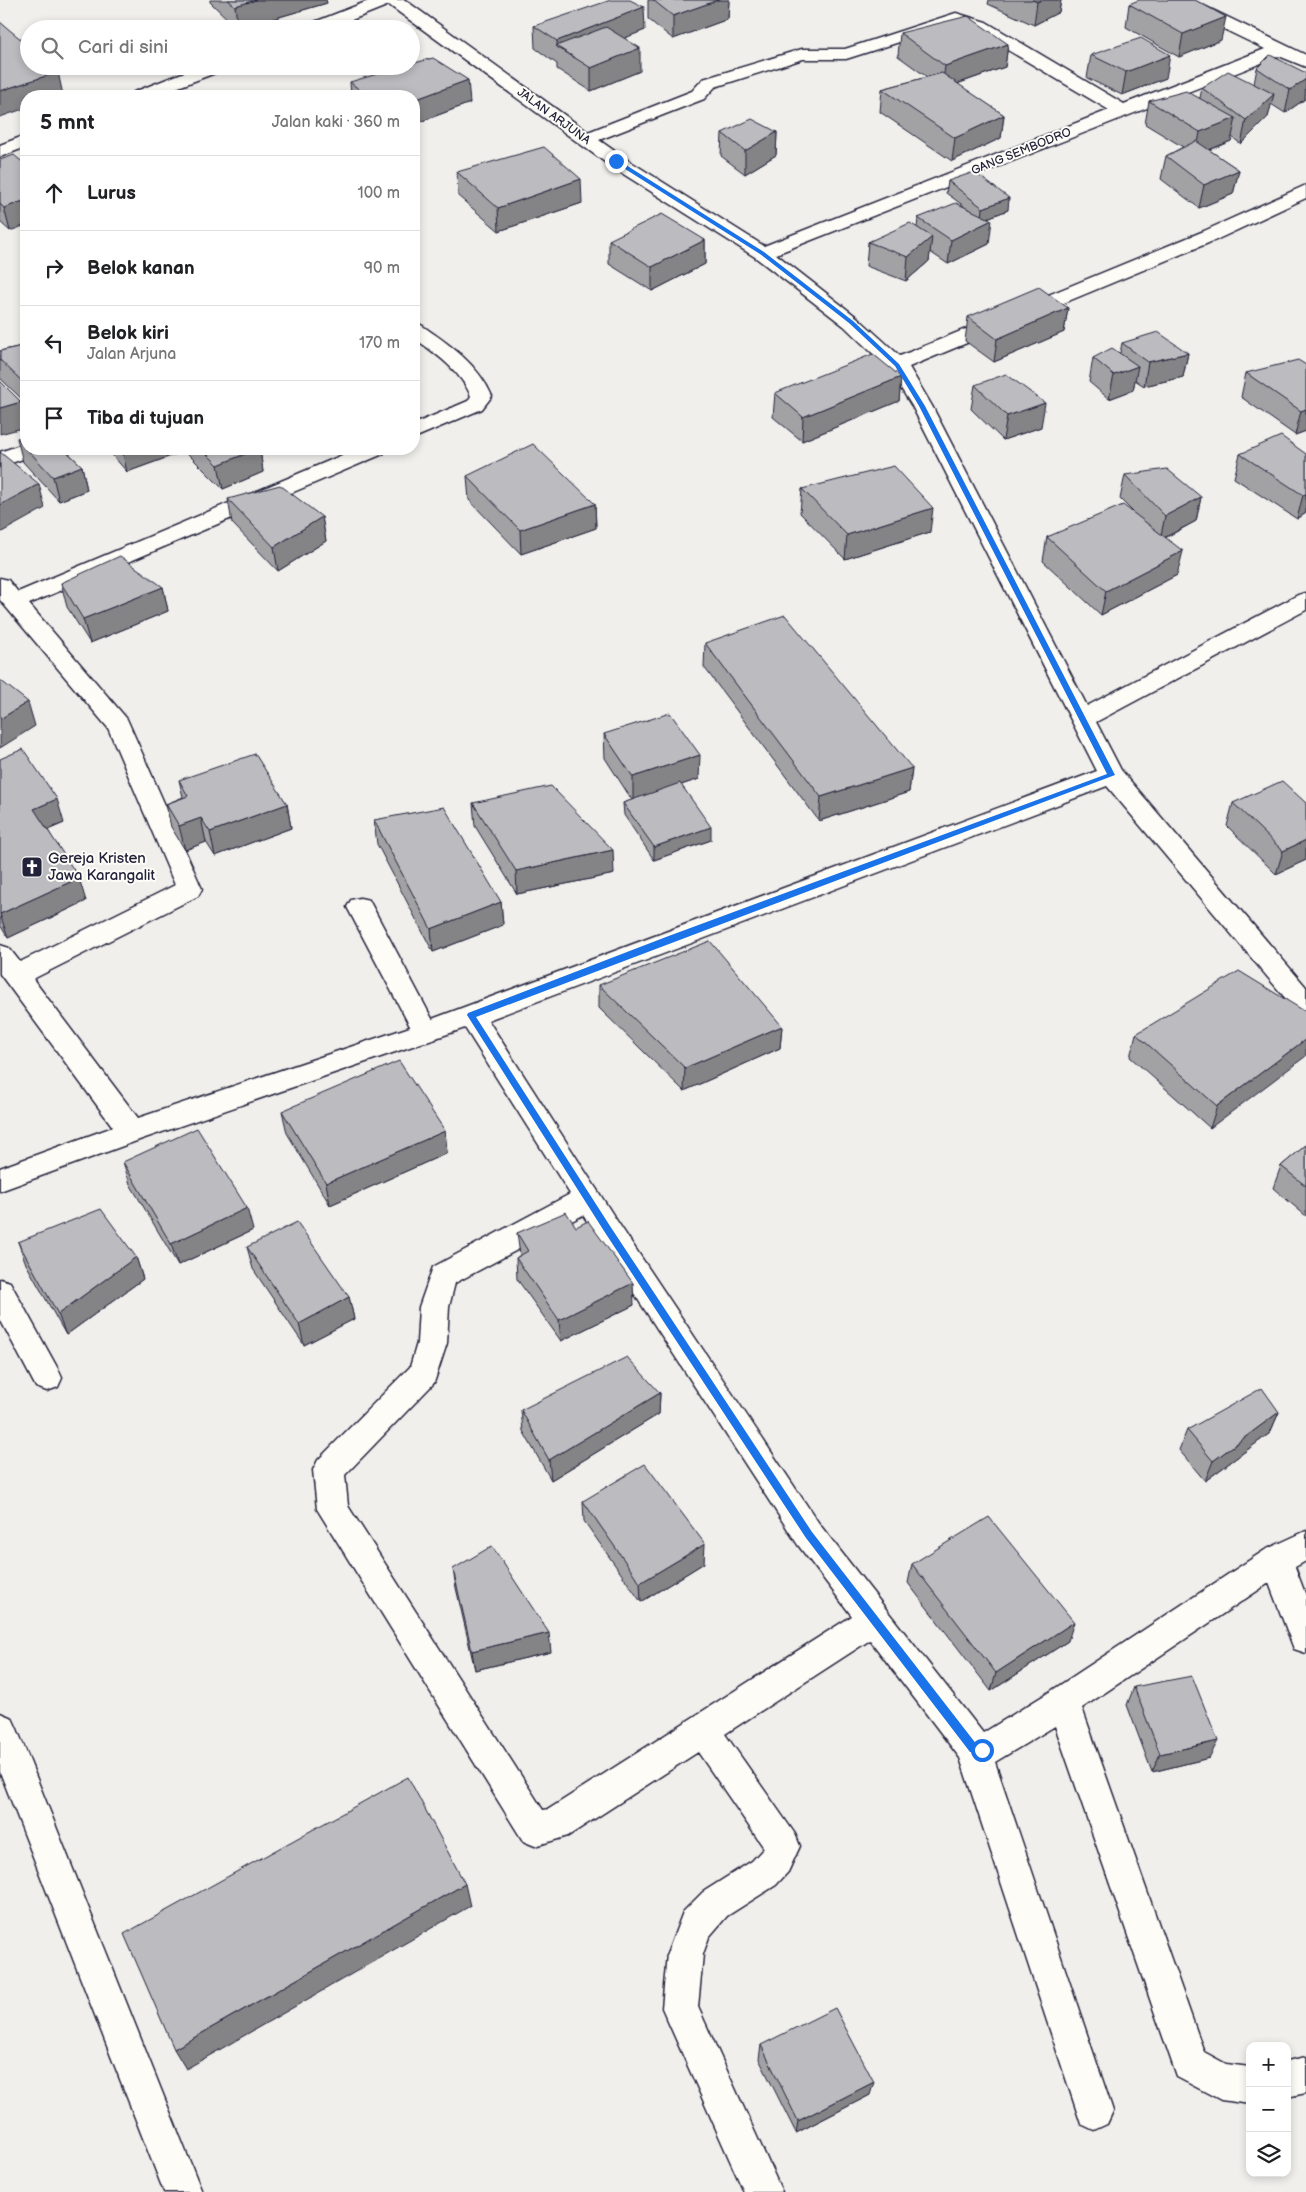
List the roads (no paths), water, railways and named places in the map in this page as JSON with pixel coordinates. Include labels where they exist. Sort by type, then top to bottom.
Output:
[{"type":"street","points":[[336,20],[386,0]]},
{"type":"street","name":"JALAN ARJUNA","points":[[394,0],[616,161],[762,253],[851,322],[897,365],[922,406],[1111,775],[1304,1000]]},
{"type":"street","points":[[1178,0],[1306,62]]},
{"type":"street","points":[[586,139],[698,95],[709,83],[802,54],[846,54],[956,18],[980,26],[1123,111]]},
{"type":"street","name":"GANG SEMBODRO","points":[[762,253],[1280,49]]},
{"type":"street","points":[[155,90],[194,75]]},
{"type":"street","points":[[0,151],[20,143]]},
{"type":"street","points":[[897,365],[1211,235],[1306,191]]},
{"type":"street","points":[[420,334],[452,358],[479,386],[482,396],[475,405],[420,429]]},
{"type":"street","points":[[0,460],[20,452]]},
{"type":"street","points":[[16,602],[361,455]]},
{"type":"street","points":[[0,585],[119,725],[189,889],[16,976]]},
{"type":"street","points":[[1082,719],[1306,600]]},
{"type":"street","points":[[0,1180],[132,1131],[426,1032],[1111,775]]},
{"type":"street","points":[[360,907],[426,1032]]},
{"type":"street","points":[[0,955],[132,1131]]},
{"type":"street","points":[[471,1015],[588,1198],[809,1535],[974,1749],[1094,2111]]},
{"type":"street","points":[[588,1198],[443,1276],[434,1307],[432,1343],[423,1374],[329,1470],[333,1509],[535,1829],[556,1824],[874,1620]]},
{"type":"street","points":[[0,1290],[47,1378]]},
{"type":"street","points":[[974,1749],[982,1750],[989,1748],[1063,1702],[1276,1560],[1306,1545]]},
{"type":"street","points":[[1276,1560],[1306,1638]]},
{"type":"street","points":[[1063,1702],[1190,2064],[1221,2082],[1246,2085]]},
{"type":"street","points":[[0,1729],[183,2192]]},
{"type":"street","points":[[702,1730],[783,1846],[776,1860],[764,1874],[715,1904],[696,1925],[686,1954],[680,2008],[763,2192]]},
{"type":"street","points":[[1291,2078],[1306,2074]]},
{"type":"place","name":"Gereja Kristen Jawa Karangalit","points":[[32,867]]}]
